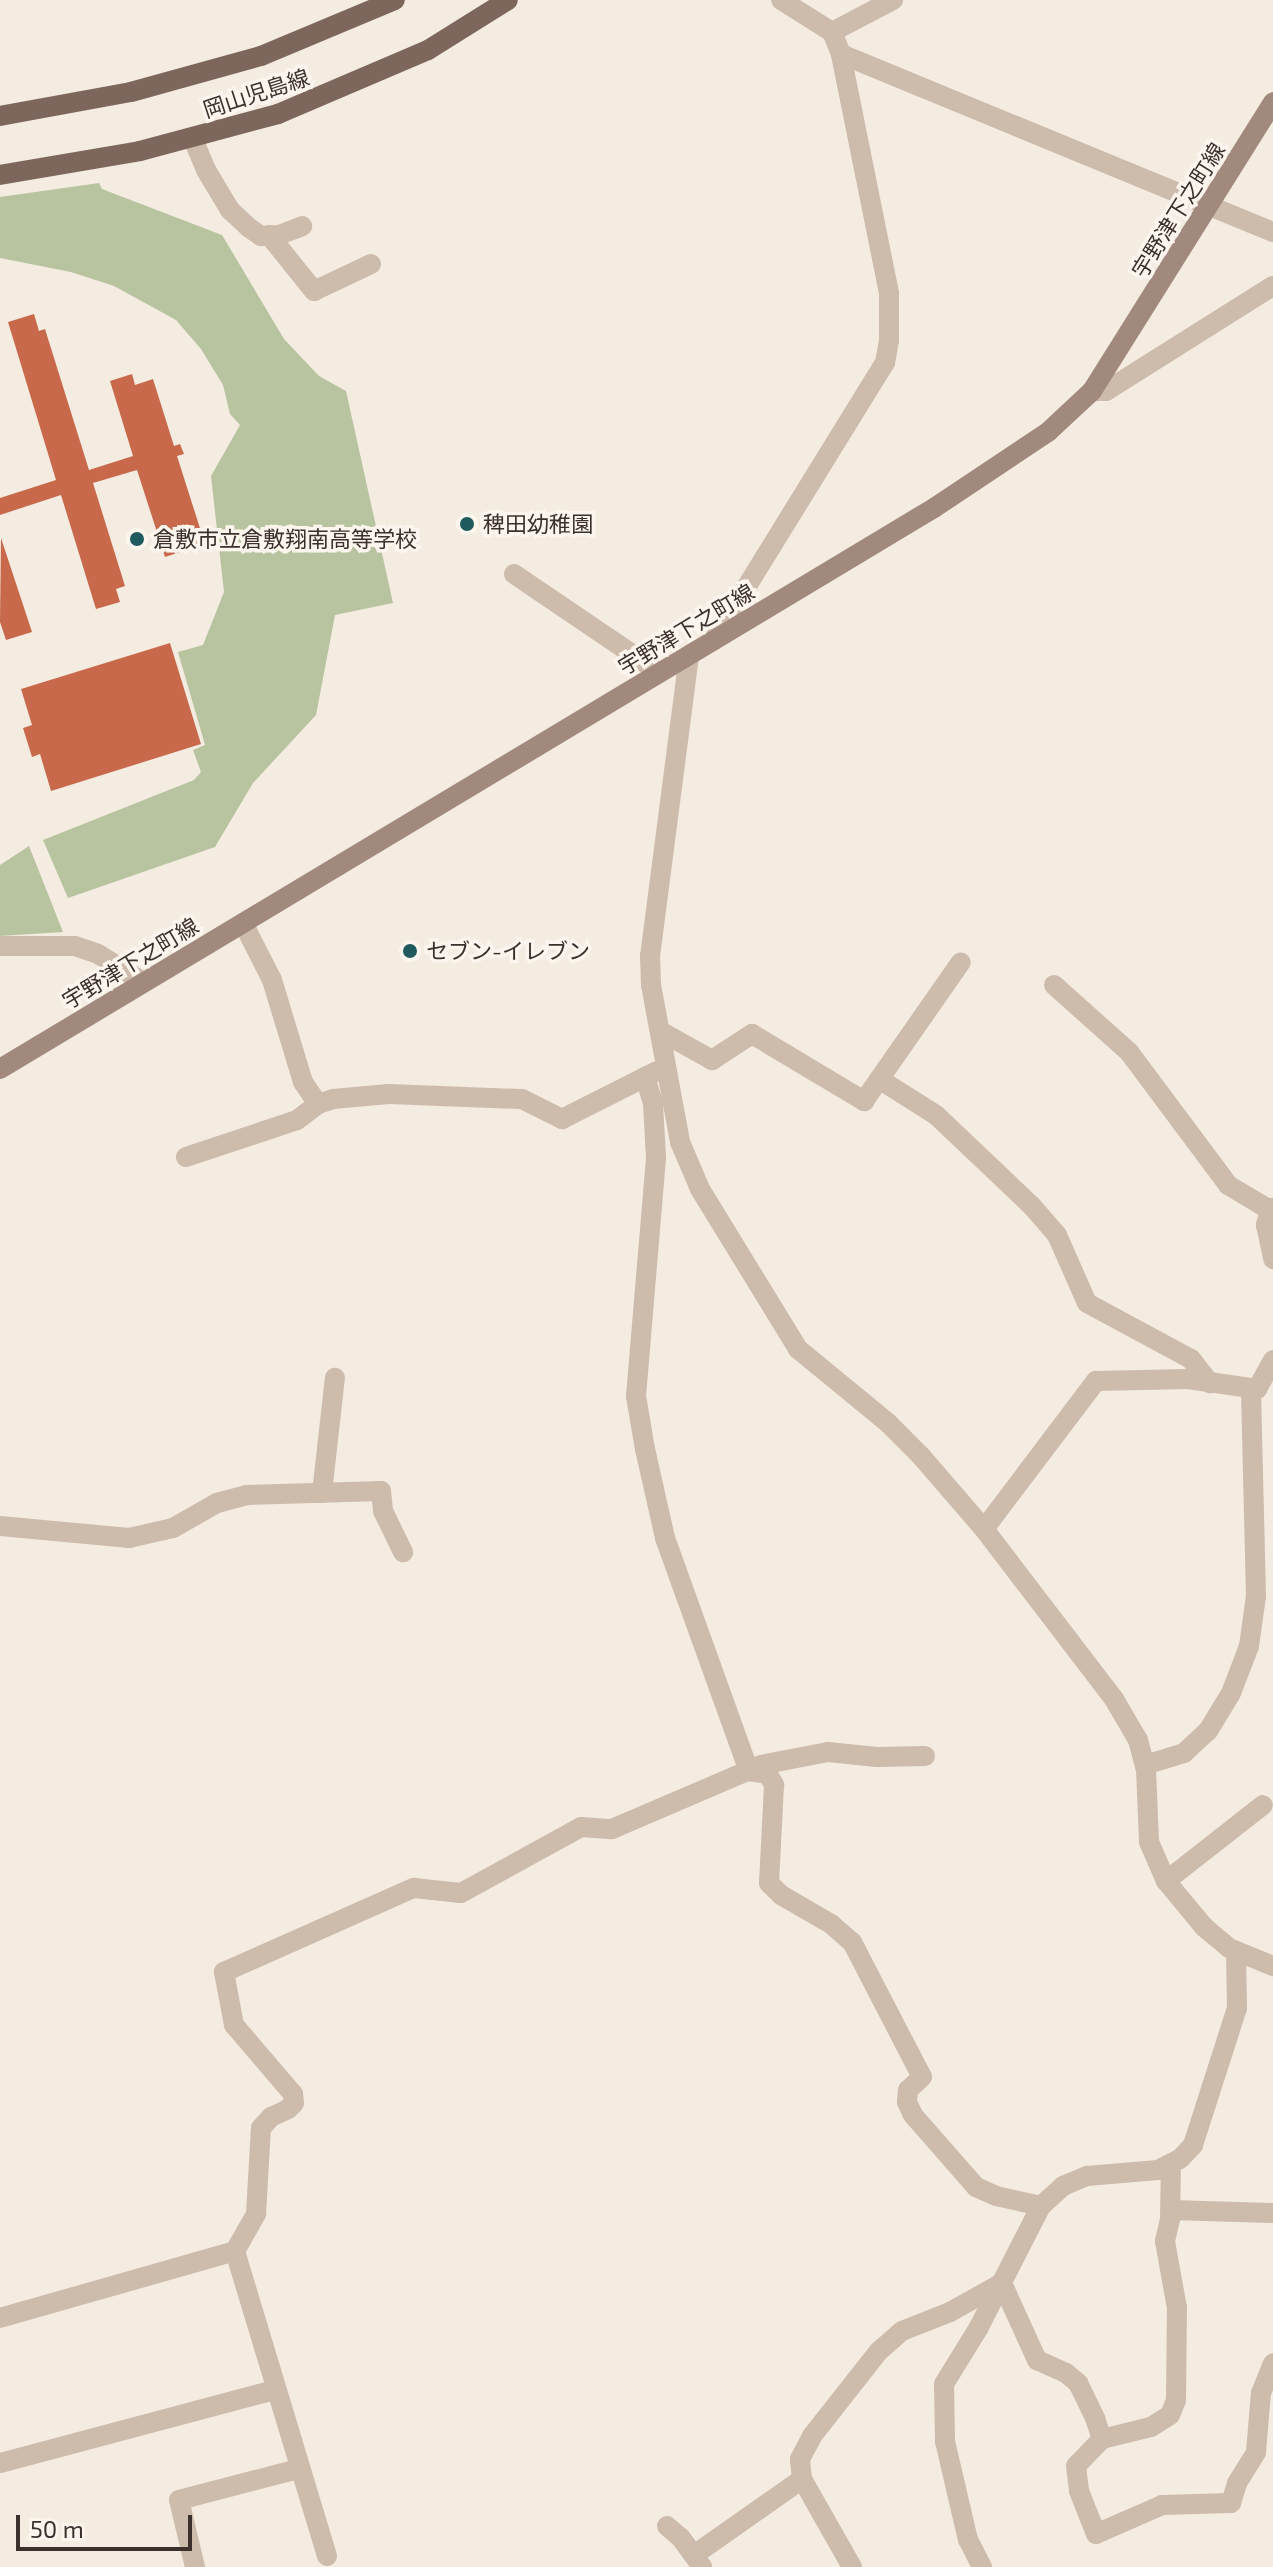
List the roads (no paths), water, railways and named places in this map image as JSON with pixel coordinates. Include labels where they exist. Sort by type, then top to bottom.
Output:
[{"type":"main road","name":"岡山児島線","points":[[0,116],[131,92],[261,56],[395,0]]},
{"type":"main road","name":"岡山児島線","points":[[0,175],[193,139],[278,114],[428,50],[508,0]]},
{"type":"main road","name":"宇野津下之町線","points":[[0,1069],[934,508],[1048,432],[1092,391],[1273,102]]},
{"type":"street","points":[[713,641],[885,363],[889,293],[841,54],[832,32],[781,0]]},
{"type":"street","points":[[832,32],[893,0]]},
{"type":"street","points":[[841,54],[1273,232]]},
{"type":"street","points":[[193,139],[206,170],[230,210],[261,236],[302,226]]},
{"type":"street","points":[[269,235],[314,291],[371,264]]},
{"type":"street","points":[[1092,391],[1106,391],[1273,286]]},
{"type":"street","points":[[514,574],[660,673]]},
{"type":"street","points":[[689,656],[650,956],[680,1142],[700,1189],[798,1349],[888,1423],[984,1529],[1114,1699],[1138,1740],[1145,1765],[1149,1842],[1166,1881],[1204,1927],[1236,1951],[1273,1966]]},
{"type":"street","points":[[243,923],[272,980],[303,1082],[318,1104]]},
{"type":"street","points":[[0,946],[75,946],[98,954],[143,982]]},
{"type":"street","points":[[660,1031],[712,1060],[752,1034],[864,1101],[961,962]]},
{"type":"street","points":[[1054,985],[1129,1052],[1228,1185],[1272,1209],[1266,1225],[1273,1259]]},
{"type":"street","points":[[186,1157],[297,1120],[318,1104],[333,1099],[389,1094],[522,1099],[562,1119],[667,1066]]},
{"type":"street","points":[[645,1077],[653,1104],[656,1187],[639,1339],[636,1396],[665,1538],[749,1771]]},
{"type":"street","points":[[879,1079],[936,1115],[1031,1205],[1057,1235],[1087,1303],[1191,1359],[1210,1383]]},
{"type":"street","points":[[984,1529],[1096,1381],[1188,1379],[1257,1389],[1273,1360]]},
{"type":"street","points":[[322,1493],[335,1378]]},
{"type":"street","points":[[1145,1765],[1184,1753],[1208,1731],[1231,1693],[1249,1646],[1256,1596],[1251,1389]]},
{"type":"street","points":[[0,1526],[129,1538],[173,1528],[217,1503],[247,1495],[381,1491],[383,1511],[403,1552]]},
{"type":"street","points":[[0,2318],[235,2251],[256,2214],[261,2128],[294,2103],[293,2094],[234,2025],[224,1972],[414,1888],[461,1893],[581,1827],[612,1829],[749,1771],[820,1753],[925,1756]]},
{"type":"street","points":[[749,1771],[768,1774],[774,1785],[769,1883],[781,1895],[831,1924],[852,1942],[922,2077],[908,2090],[907,2102],[913,2115],[976,2187],[996,2196],[1041,2206]]},
{"type":"street","points":[[1166,1881],[1263,1805]]},
{"type":"street","points":[[982,2567],[968,2540],[945,2441],[944,2384],[1002,2283],[1041,2206],[1063,2186],[1087,2176],[1158,2170],[1171,2164],[1193,2145],[1237,2008],[1236,1951]]},
{"type":"street","points":[[1171,2164],[1171,2210],[1165,2241],[1177,2308],[1176,2400],[1170,2415],[1151,2427],[1102,2439],[1076,2466],[1079,2491],[1096,2534],[1162,2505],[1231,2503],[1237,2483],[1256,2452],[1261,2393],[1273,2363]]},
{"type":"street","points":[[1171,2210],[1273,2213]]},
{"type":"street","points":[[235,2251],[274,2390],[327,2556]]},
{"type":"street","points":[[1002,2283],[1037,2360],[1066,2373],[1078,2383],[1102,2439]]},
{"type":"street","points":[[852,2567],[802,2479],[800,2459],[812,2436],[879,2351],[902,2331],[950,2312],[1002,2283]]},
{"type":"street","points":[[0,2463],[274,2390]]},
{"type":"street","points":[[188,2565],[179,2500],[298,2469]]},
{"type":"street","points":[[667,2526],[698,2561],[802,2479]]},
{"type":"place","name":"稗田幼稚園","points":[[467,524]]},
{"type":"place","name":"倉敷市立倉敷翔南高等学校","points":[[137,539]]},
{"type":"place","name":"セブン-イレブン","points":[[410,951]]}]
